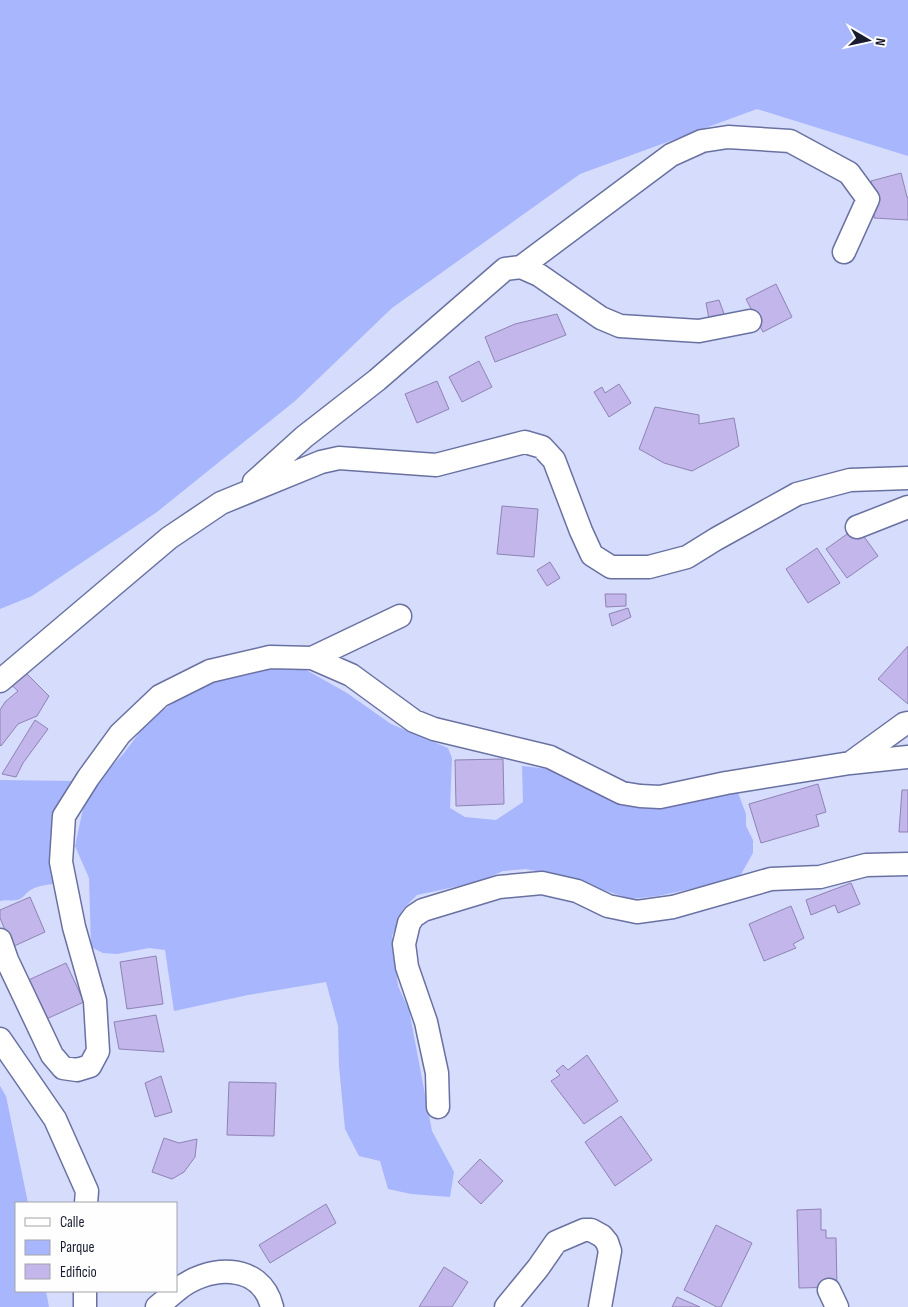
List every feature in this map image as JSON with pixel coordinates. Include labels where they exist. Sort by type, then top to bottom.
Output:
[{"type":"street","points":[[242,493],[304,437],[377,380],[504,269],[521,267],[671,155],[702,141],[728,137],[790,141],[849,173],[868,199],[844,252]]},
{"type":"street","points":[[521,267],[539,275],[601,318],[620,326],[699,331],[750,321]]},
{"type":"street","points":[[0,681],[169,538],[221,503],[321,462],[339,458],[436,465],[525,442],[542,447],[554,460],[592,555],[611,567],[649,567],[687,558],[716,539],[797,494],[850,480],[908,478]]},
{"type":"street","points":[[857,527],[908,507]]},
{"type":"street","points":[[312,658],[400,616]]},
{"type":"street","points":[[0,940],[7,960],[52,1055],[63,1068],[76,1070],[90,1066],[98,1052],[95,1001],[74,927],[61,862],[64,816],[88,778],[120,734],[160,696],[210,672],[270,657],[312,658],[351,675],[414,721],[434,729],[550,757],[622,794],[660,798],[726,783],[850,763],[908,757]]},
{"type":"street","points":[[850,763],[908,723]]},
{"type":"street","points":[[438,1107],[437,1073],[426,1022],[407,967],[404,944],[409,923],[414,916],[423,910],[499,887],[542,883],[577,890],[608,906],[636,912],[673,907],[771,879],[820,877],[866,865],[908,864]]},
{"type":"street","points":[[0,1039],[55,1118],[87,1191],[86,1202]]},
{"type":"street","points":[[506,1307],[538,1268],[556,1242],[584,1230],[597,1232],[607,1242],[610,1250],[600,1307]]},
{"type":"street","points":[[178,1290],[201,1276],[225,1272],[237,1273],[248,1276],[261,1285],[266,1291],[272,1307]]},
{"type":"street","points":[[85,1292],[85,1307]]},
{"type":"street","points":[[157,1307],[175,1292]]},
{"type":"green space","points":[[0,0],[908,0],[908,156],[757,109],[580,174],[392,308],[295,401],[157,512],[32,596],[0,609]]},
{"type":"green space","points":[[301,667],[347,693],[391,724],[448,748],[452,758],[450,808],[465,817],[496,820],[523,802],[522,766],[558,770],[607,799],[630,802],[737,790],[746,814],[746,826],[753,840],[753,853],[740,876],[704,886],[658,896],[631,899],[558,875],[526,869],[503,871],[478,882],[417,895],[403,909],[392,936],[398,986],[409,1010],[432,1131],[454,1172],[450,1197],[411,1194],[388,1189],[380,1161],[359,1156],[345,1129],[339,1066],[338,1026],[326,982],[248,995],[174,1011],[165,950],[149,948],[117,954],[103,953],[91,947],[89,878],[75,846],[83,809],[101,778],[124,753],[149,720],[185,695],[220,679],[256,669]]},
{"type":"green space","points":[[0,780],[74,781],[56,884],[35,888],[17,900],[0,901]]},
{"type":"green space","points":[[0,1086],[6,1096],[28,1202],[15,1202],[15,1292],[46,1292],[49,1307],[0,1307]]},
{"type":"building","points":[[901,173],[908,197],[908,220],[874,218],[875,198],[871,181]]},
{"type":"building","points":[[776,284],[792,317],[763,332],[746,299]]},
{"type":"building","points":[[719,300],[726,319],[710,324],[706,303]]},
{"type":"building","points":[[557,314],[566,335],[495,362],[485,337],[515,324]]},
{"type":"building","points":[[479,361],[492,387],[462,402],[449,377]]},
{"type":"building","points":[[437,381],[449,409],[417,423],[405,394]]},
{"type":"building","points":[[619,384],[631,403],[609,417],[594,392],[602,387],[605,393]]},
{"type":"building","points":[[655,407],[699,415],[699,424],[734,418],[739,446],[692,471],[664,463],[639,449]]},
{"type":"building","points":[[502,506],[538,509],[534,557],[497,554]]},
{"type":"building","points":[[857,527],[878,556],[847,578],[826,549]]},
{"type":"building","points":[[817,548],[840,583],[808,603],[786,569]]},
{"type":"building","points":[[550,562],[560,578],[547,586],[537,570]]},
{"type":"building","points":[[605,594],[626,594],[626,606],[606,607]]},
{"type":"building","points":[[628,608],[631,617],[612,626],[609,614]]},
{"type":"building","points":[[908,646],[908,704],[878,679]]},
{"type":"building","points":[[22,669],[49,696],[37,716],[18,724],[1,746],[0,710],[5,702],[18,691],[8,682]]},
{"type":"building","points":[[35,720],[48,729],[23,763],[16,777],[2,774]]},
{"type":"building","points":[[503,759],[504,804],[456,806],[455,760]]},
{"type":"building","points":[[818,784],[826,812],[816,815],[819,826],[761,843],[749,804]]},
{"type":"building","points":[[902,790],[908,790],[908,832],[899,832]]},
{"type":"building","points":[[851,883],[860,904],[838,913],[835,905],[811,915],[806,900]]},
{"type":"building","points":[[30,897],[45,932],[12,947],[0,918],[0,910]]},
{"type":"building","points":[[791,906],[804,938],[793,944],[796,948],[764,961],[749,924]]},
{"type":"building","points":[[156,956],[163,1004],[127,1009],[120,962]]},
{"type":"building","points":[[66,963],[84,1002],[42,1021],[24,982]]},
{"type":"building","points":[[156,1015],[164,1052],[119,1049],[114,1022]]},
{"type":"building","points":[[587,1055],[618,1101],[584,1124],[551,1081],[560,1075],[556,1071],[563,1065],[568,1070]]},
{"type":"building","points":[[161,1076],[172,1112],[155,1117],[145,1083]]},
{"type":"building","points":[[229,1082],[276,1083],[274,1136],[227,1135]]},
{"type":"building","points":[[621,1116],[652,1160],[615,1186],[585,1142]]},
{"type":"building","points":[[164,1138],[179,1143],[197,1139],[195,1157],[184,1172],[172,1179],[152,1172]]},
{"type":"building","points":[[480,1159],[503,1181],[481,1204],[458,1182]]},
{"type":"building","points":[[326,1204],[336,1223],[270,1263],[259,1245]]},
{"type":"building","points":[[821,1209],[821,1230],[826,1230],[826,1238],[836,1238],[837,1287],[799,1288],[797,1210]]},
{"type":"building","points":[[716,1225],[752,1243],[721,1307],[717,1307],[684,1290]]},
{"type":"building","points":[[444,1267],[468,1282],[452,1307],[419,1307]]},
{"type":"building","points":[[677,1297],[700,1307],[672,1307]]}]
